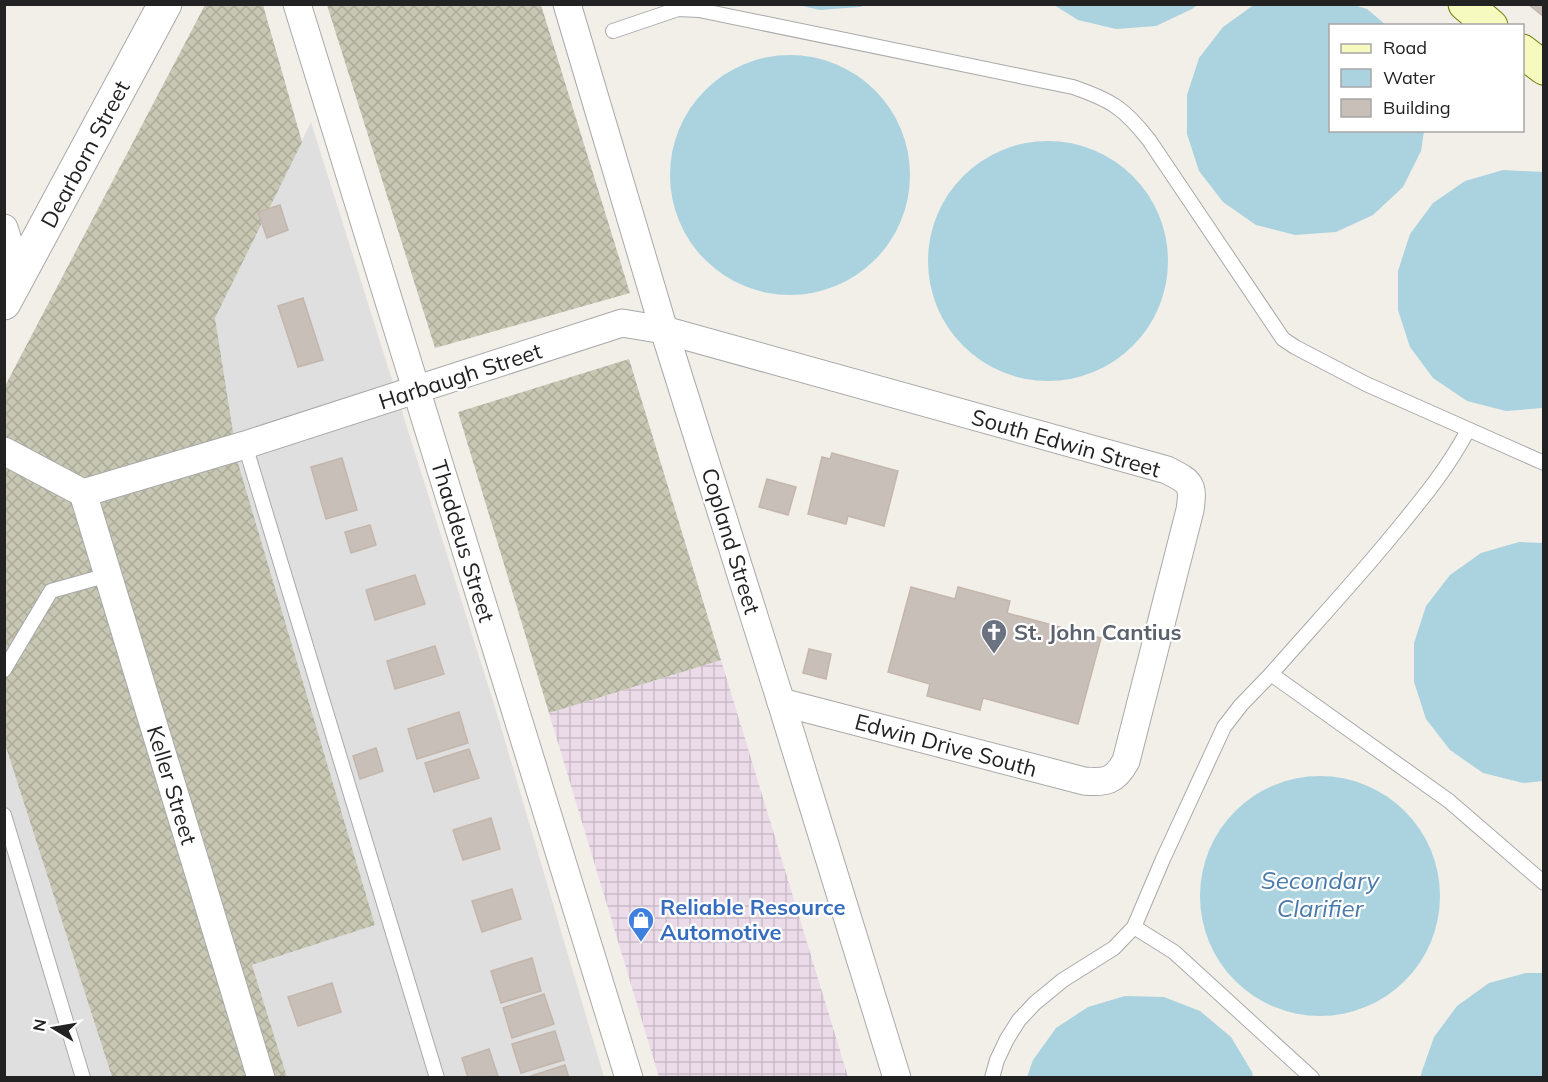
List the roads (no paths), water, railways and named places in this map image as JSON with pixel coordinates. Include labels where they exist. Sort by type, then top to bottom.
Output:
[{"type":"main road","points":[[1466,4],[1489,24]]},
{"type":"main road","points":[[1524,53],[1544,68]]},
{"type":"street","name":"Dearborn Street","points":[[12,290],[165,4]]},
{"type":"street","name":"Thaddeus Street","points":[[297,4],[629,1077]]},
{"type":"street","name":"Copland Street","points":[[570,7],[664,330],[897,1077]]},
{"type":"street","points":[[4,228],[12,290]]},
{"type":"street","name":"Harbaugh Street","points":[[83,493],[245,444],[622,323],[664,330],[926,403]]},
{"type":"street","name":"South Edwin Street","points":[[926,403],[1167,470],[1190,485],[1192,494],[1190,510],[1126,761],[1111,779]]},
{"type":"street","points":[[4,451],[83,493]]},
{"type":"street","name":"Keller Street","points":[[83,493],[261,1077]]},
{"type":"street","name":"Edwin Drive South","points":[[781,702],[1084,781],[1099,783],[1111,779]]},
{"type":"lane","points":[[613,31],[678,9],[699,10],[1073,87],[1098,96],[1120,108],[1149,140],[1283,339],[1366,384],[1544,463]]},
{"type":"lane","points":[[992,1077],[1007,1039],[1019,1020],[1035,1003],[1063,980],[1114,948],[1134,927],[1224,727],[1241,705],[1377,554],[1438,480],[1457,452],[1468,430]]},
{"type":"lane","points":[[245,444],[437,1077]]},
{"type":"lane","points":[[4,670],[51,591],[108,574]]},
{"type":"lane","points":[[1271,674],[1449,801],[1544,883]]},
{"type":"lane","points":[[4,815],[83,1077]]},
{"type":"lane","points":[[1134,927],[1173,952],[1312,1077]]},
{"type":"water","points":[[1197,4],[1192,9],[1156,26],[1116,29],[1078,20],[1054,5]]},
{"type":"water","points":[[1255,4],[1354,5],[1367,9],[1385,24],[1329,24],[1329,132],[1424,132],[1421,151],[1403,187],[1373,215],[1336,232],[1295,235],[1256,225],[1223,202],[1199,171],[1187,134],[1187,95],[1199,58],[1223,27]]},
{"type":"water","points":[[798,5],[866,5],[820,10]]},
{"type":"water","points":[[790,55],[813,57],[836,64],[857,75],[875,90],[890,108],[901,129],[908,152],[910,175],[908,198],[901,221],[890,242],[875,260],[857,275],[836,286],[813,293],[790,295],[767,293],[744,286],[723,275],[705,260],[690,242],[679,221],[672,198],[670,175],[672,152],[679,129],[690,108],[705,90],[723,75],[744,64],[767,57]]},
{"type":"water","points":[[1048,141],[1071,143],[1094,150],[1115,161],[1133,176],[1148,194],[1159,215],[1166,238],[1168,261],[1166,284],[1159,307],[1148,328],[1133,346],[1115,361],[1094,372],[1071,379],[1048,381],[1025,379],[1002,372],[981,361],[963,346],[948,328],[937,307],[930,284],[928,261],[930,238],[937,215],[948,194],[963,176],[981,161],[1002,150],[1025,143]]},
{"type":"water","points":[[1503,170],[1543,172],[1543,408],[1506,411],[1467,401],[1433,378],[1410,347],[1398,310],[1398,271],[1410,234],[1433,203],[1465,181]]},
{"type":"water","points":[[1519,542],[1544,543],[1543,781],[1523,783],[1483,773],[1450,750],[1426,719],[1414,682],[1414,643],[1426,606],[1450,575],[1481,553]]},
{"type":"water","name":"Secondary Clarifier","points":[[1320,776],[1343,778],[1366,785],[1387,796],[1405,811],[1420,829],[1431,850],[1438,873],[1440,896],[1438,919],[1431,942],[1420,963],[1405,981],[1387,996],[1366,1007],[1343,1014],[1320,1016],[1297,1014],[1274,1007],[1253,996],[1235,981],[1220,963],[1209,942],[1202,919],[1200,896],[1202,873],[1209,850],[1220,829],[1235,811],[1253,796],[1274,785],[1297,778]]},
{"type":"water","points":[[1526,973],[1543,973],[1543,1077],[1421,1077],[1434,1037],[1457,1006],[1489,983]]},
{"type":"water","points":[[1125,996],[1164,997],[1200,1011],[1231,1037],[1253,1077],[1027,1077],[1033,1060],[1056,1028],[1088,1007]]},
{"type":"place","name":"St. John Cantius","points":[[994,655]]},
{"type":"place","name":"Reliable Resource Automotive","points":[[641,943]]}]
